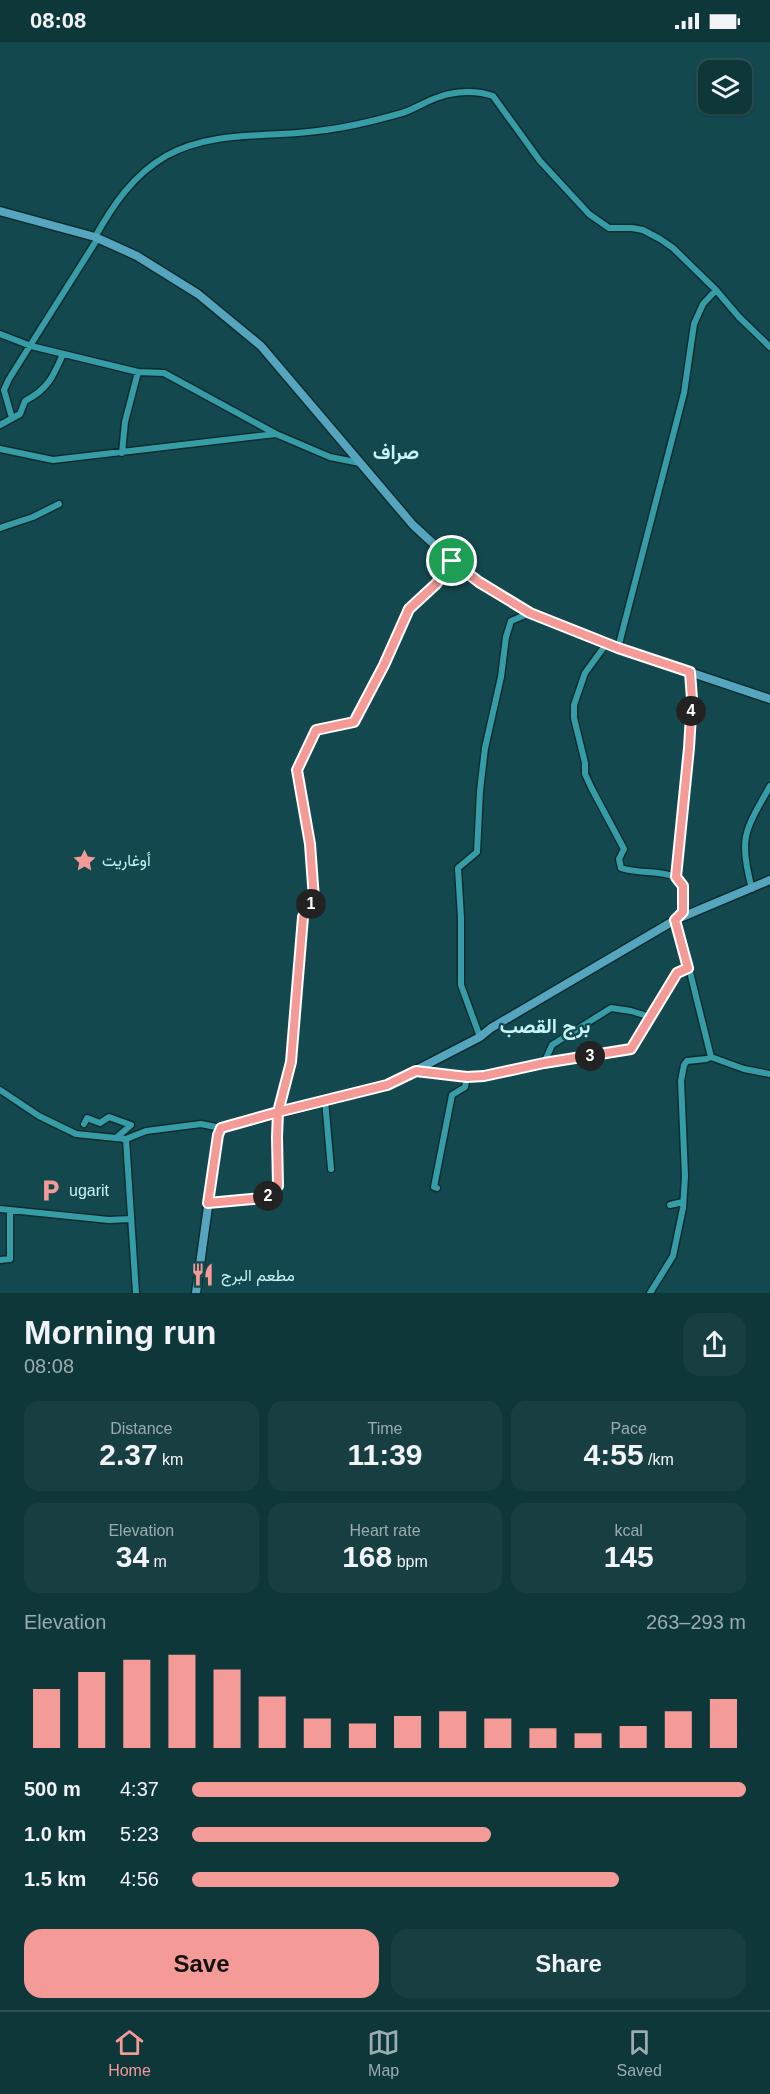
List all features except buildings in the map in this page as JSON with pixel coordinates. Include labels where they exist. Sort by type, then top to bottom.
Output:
[{"type":"main road","points":[[0,211],[97,238],[137,256],[198,294],[261,346],[413,525],[479,582],[530,613],[618,648],[770,699]]},
{"type":"main road","points":[[196,1293],[218,1135],[221,1128],[385,1085],[416,1071],[480,1037],[491,1028],[675,920],[770,880]]},
{"type":"street","points":[[12,418],[4,390],[9,379],[97,238],[112,206],[126,188],[149,167],[189,145],[209,139],[316,131],[369,123],[408,111],[441,96],[482,92],[493,96],[540,161],[590,214],[609,228],[643,230],[673,248],[716,290],[738,317],[770,347]]},
{"type":"street","points":[[618,648],[684,393],[694,324],[703,304],[716,290]]},
{"type":"street","points":[[0,334],[31,346],[138,372],[164,373],[276,434],[330,456],[362,464]]},
{"type":"street","points":[[0,425],[20,414],[25,401],[39,394],[63,354]]},
{"type":"street","points":[[122,453],[125,422],[138,372]]},
{"type":"street","points":[[0,449],[52,460],[276,434]]},
{"type":"street","points":[[0,528],[33,517],[59,504]]},
{"type":"street","points":[[208,1203],[263,1198],[270,1195],[278,1186],[278,1112],[291,1062],[303,917],[314,899],[310,844],[297,770],[316,730],[354,722],[384,665],[409,609],[436,584],[452,561]]},
{"type":"street","points":[[480,1037],[461,985],[458,868],[477,852],[485,748],[501,677],[506,638],[511,621],[530,613]]},
{"type":"street","points":[[607,643],[585,673],[574,705],[574,718],[585,763],[585,774],[624,849],[619,859],[621,868],[634,873],[665,873],[676,877],[683,886],[683,912],[675,920],[711,1057]]},
{"type":"street","points":[[676,877],[689,748],[692,699],[690,672]]},
{"type":"street","points":[[752,889],[745,864],[744,840],[748,824],[770,786]]},
{"type":"street","points":[[416,1071],[467,1077],[484,1076],[544,1063],[631,1049],[677,973],[688,968]]},
{"type":"street","points":[[544,1063],[552,1045],[611,1008],[651,1017]]},
{"type":"street","points":[[650,1293],[672,1256],[683,1202],[685,1176],[681,1081],[684,1065],[687,1061],[711,1057],[744,1069],[770,1074]]},
{"type":"street","points":[[437,1188],[434,1187],[452,1095],[465,1087],[467,1077]]},
{"type":"street","points":[[0,1090],[39,1116],[76,1134],[126,1139],[157,1129],[201,1124],[221,1128]]},
{"type":"street","points":[[326,1100],[331,1169]]},
{"type":"street","points":[[84,1124],[87,1118],[100,1124],[109,1117],[131,1125],[116,1138]]},
{"type":"street","points":[[126,1139],[136,1293]]},
{"type":"street","points":[[670,1205],[683,1202]]},
{"type":"street","points":[[0,1209],[109,1220],[131,1219]]},
{"type":"street","points":[[0,1260],[10,1259],[10,1211]]},
{"type":"place","name":"أوغاريت","points":[[84,860]]},
{"type":"place","name":"ugarit","points":[[51,1190]]},
{"type":"place","name":"مطعم البرج","points":[[203,1275]]},
{"type":"district","name":"صراف","points":[[396,452]]},
{"type":"district","name":"برج القصب","points":[[545,1026]]},
{"type":"route","points":[[452,561],[436,584],[409,609],[384,665],[354,722],[316,730],[297,770],[310,844],[314,899],[303,917],[291,1062],[278,1112],[221,1128],[208,1203],[263,1198],[270,1195],[278,1186],[278,1112],[387,1085],[416,1071],[467,1077],[484,1076],[544,1063],[631,1049],[677,973],[688,968],[675,920],[683,912],[683,886],[676,877],[689,748],[692,699],[690,672],[618,648],[530,613],[479,582],[452,561]]}]
